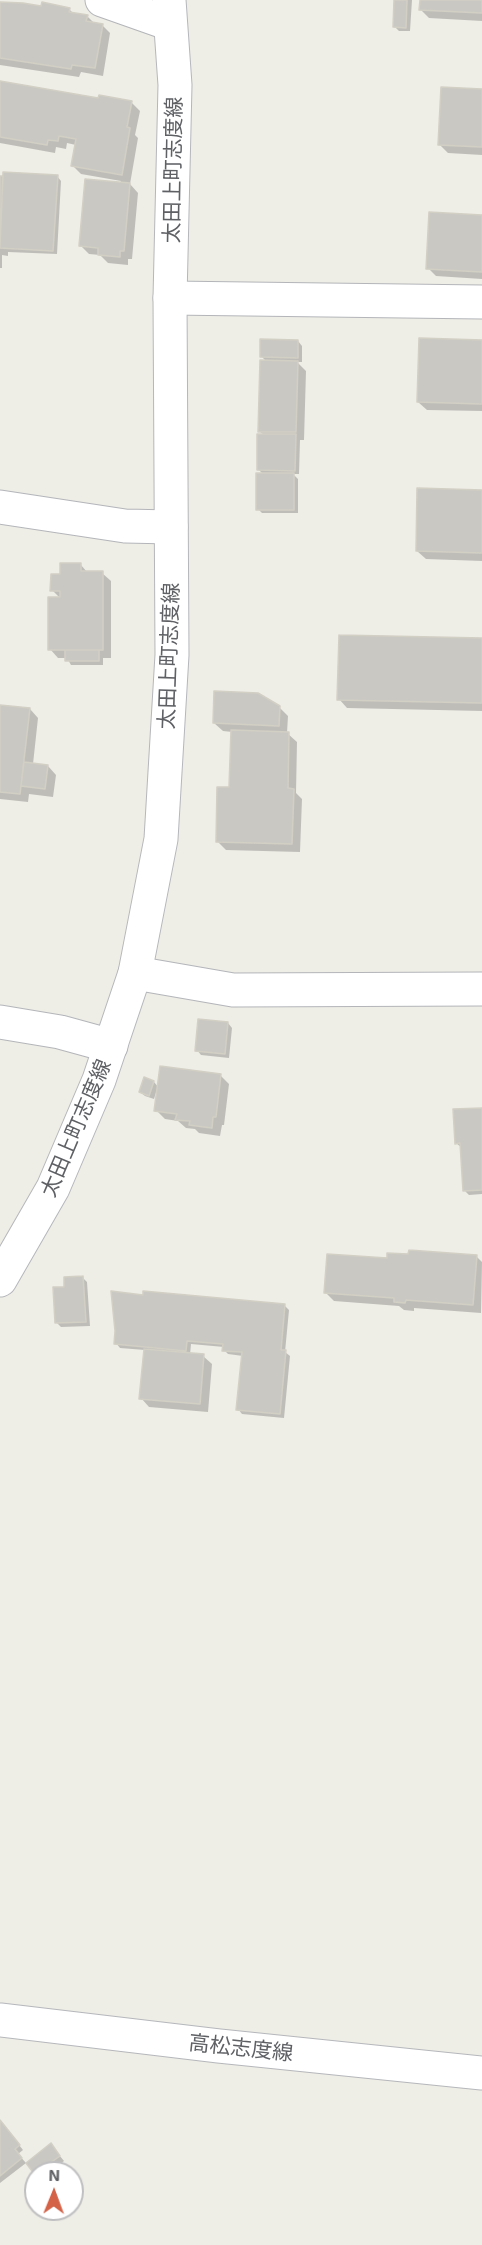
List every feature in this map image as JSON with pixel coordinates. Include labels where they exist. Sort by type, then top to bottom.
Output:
[{"type":"main road","points":[[102,0],[169,12]]},
{"type":"main road","name":"太田上町志度線","points":[[0,1280],[53,1188],[99,1080],[135,973],[161,839],[172,655],[170,298],[175,85],[169,12]]},
{"type":"main road","points":[[170,298],[482,302]]},
{"type":"main road","points":[[0,507],[125,526],[171,527]]},
{"type":"main road","points":[[135,973],[233,990],[482,989]]},
{"type":"main road","points":[[0,1022],[60,1032],[111,1046]]},
{"type":"main road","name":"高松志度線","points":[[0,2020],[219,2046],[482,2073]]},
{"type":"building","points":[[394,0],[407,0],[406,28],[393,27]]},
{"type":"building","points":[[420,0],[482,0],[482,13],[419,10]]},
{"type":"building","points":[[0,2],[41,6],[42,2],[70,8],[69,12],[88,15],[86,21],[103,24],[95,68],[72,65],[71,69],[0,58]]},
{"type":"building","points":[[0,81],[98,98],[99,95],[132,101],[122,175],[71,166],[76,139],[59,136],[58,141],[48,140],[47,145],[0,137]]},
{"type":"building","points":[[441,87],[482,89],[482,147],[438,145]]},
{"type":"building","points":[[3,172],[58,175],[53,251],[0,248]]},
{"type":"building","points":[[0,176],[3,176],[0,247]]},
{"type":"building","points":[[85,179],[130,183],[124,251],[120,251],[120,257],[98,255],[98,248],[79,246]]},
{"type":"building","points":[[429,212],[482,215],[482,272],[426,269]]},
{"type":"building","points":[[419,338],[482,340],[482,404],[417,402]]},
{"type":"building","points":[[260,339],[298,340],[298,358],[260,357]]},
{"type":"building","points":[[260,360],[298,361],[296,432],[258,432]]},
{"type":"building","points":[[257,434],[296,434],[295,471],[257,470]]},
{"type":"building","points":[[256,473],[294,473],[294,510],[256,510]]},
{"type":"building","points":[[417,488],[482,490],[482,553],[416,551]]},
{"type":"building","points":[[60,563],[81,563],[81,571],[103,571],[103,650],[48,650],[48,597],[60,597],[60,591],[50,591],[51,574],[60,574]]},
{"type":"building","points":[[339,635],[482,638],[482,703],[337,700]]},
{"type":"building","points":[[65,650],[99,650],[99,661],[65,661]]},
{"type":"building","points":[[214,691],[258,693],[280,706],[279,726],[213,723]]},
{"type":"building","points":[[0,705],[30,708],[20,794],[0,792]]},
{"type":"building","points":[[231,730],[289,732],[288,788],[294,789],[292,844],[216,842],[217,787],[229,787]]},
{"type":"building","points":[[24,762],[48,765],[45,789],[21,786]]},
{"type":"building","points":[[198,1019],[228,1022],[225,1054],[195,1051]]},
{"type":"building","points":[[160,1066],[221,1074],[216,1117],[213,1117],[212,1128],[189,1125],[190,1121],[175,1120],[177,1114],[154,1111]]},
{"type":"building","points":[[144,1077],[154,1081],[149,1096],[139,1092]]},
{"type":"building","points":[[482,1108],[482,1190],[463,1191],[460,1143],[455,1144],[453,1109]]},
{"type":"building","points":[[409,1250],[477,1255],[473,1305],[406,1300],[405,1303],[394,1302],[394,1298],[324,1293],[327,1254],[387,1258],[387,1253],[408,1254]]},
{"type":"building","points":[[83,1276],[86,1322],[55,1323],[53,1287],[64,1287],[64,1277]]},
{"type":"building","points":[[111,1291],[143,1295],[143,1291],[285,1304],[281,1350],[286,1350],[280,1414],[236,1410],[242,1352],[222,1351],[223,1344],[187,1341],[186,1351],[114,1344]]},
{"type":"building","points":[[144,1349],[204,1354],[200,1404],[139,1399]]},
{"type":"building","points":[[0,2120],[20,2145],[15,2149],[22,2158],[0,2176]]},
{"type":"building","points":[[51,2143],[60,2156],[53,2161],[28,2161]]}]
